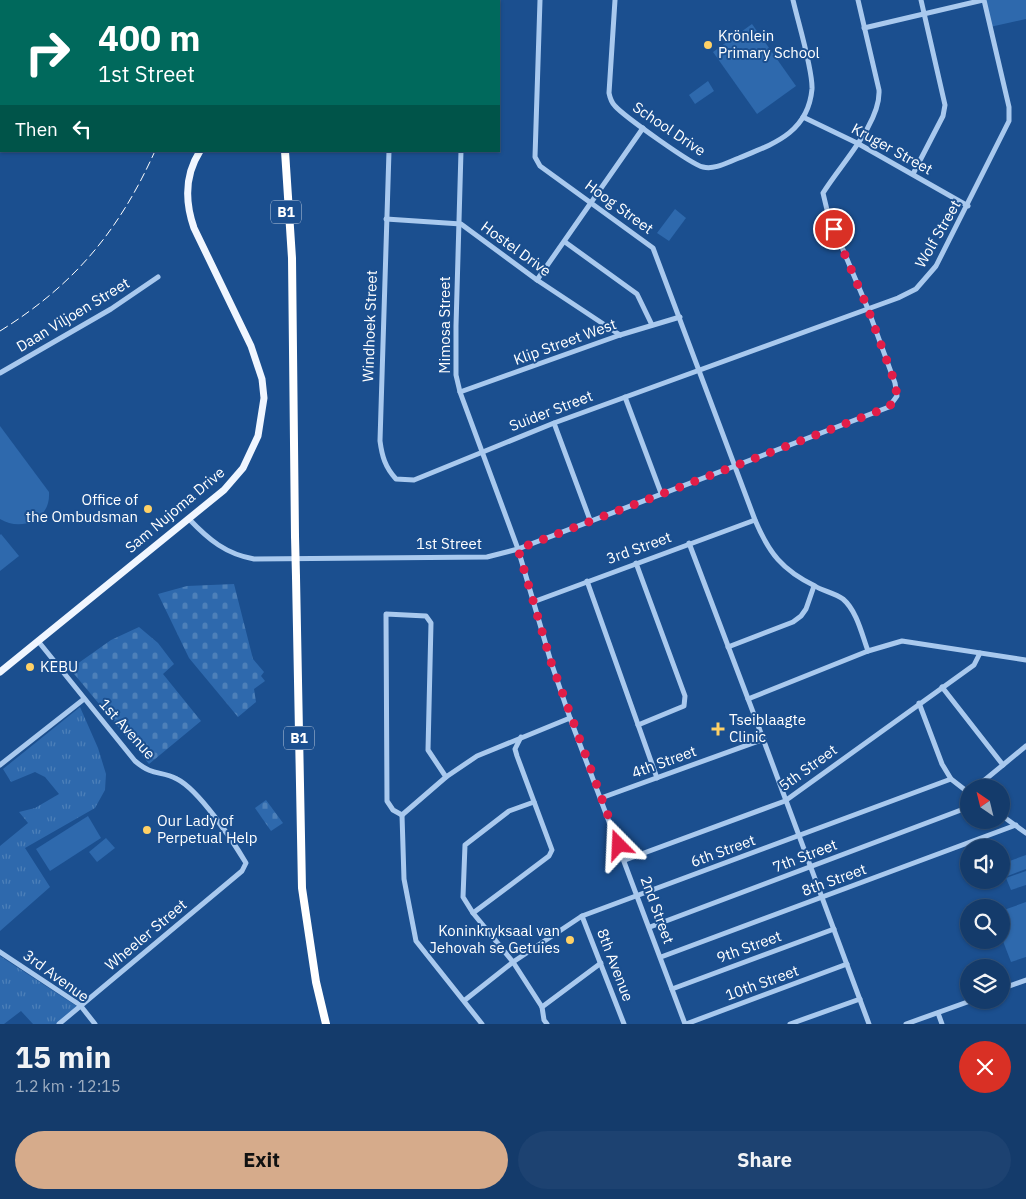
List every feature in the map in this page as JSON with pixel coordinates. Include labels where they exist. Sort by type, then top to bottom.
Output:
[{"type":"highway","name":"B1","points":[[280,152],[291,273],[302,888],[316,982],[326,1024]]},
{"type":"highway","name":"B1","points":[[285,152],[292,258],[291,273]]},
{"type":"main road","name":"Sam Nujoma Drive","points":[[0,672],[224,490],[243,468],[258,436],[264,398],[262,379],[251,346],[200,243],[188,209],[186,193],[189,174],[200,152]]},
{"type":"street","name":"Hoog Street","points":[[540,0],[535,157],[540,166],[654,248],[764,542],[776,559],[814,586],[842,598],[848,604],[868,651]]},
{"type":"street","name":"School Drive","points":[[615,0],[610,99],[617,108],[643,128],[699,166],[712,168],[776,143],[793,130],[803,117],[810,98],[812,83],[793,0]]},
{"type":"street","points":[[857,143],[879,102],[879,90],[858,0]]},
{"type":"street","points":[[913,174],[943,116],[944,105],[921,0]]},
{"type":"street","points":[[864,28],[983,0]]},
{"type":"street","name":"Wolf Street","points":[[698,369],[868,309],[916,289],[936,266],[1007,129],[1010,114],[983,0]]},
{"type":"street","name":"Kruger Street","points":[[803,117],[857,143],[968,206]]},
{"type":"street","points":[[537,280],[643,128]]},
{"type":"street","name":"1st Street","points":[[189,519],[222,549],[237,556],[254,559],[409,556],[476,558],[518,549],[889,407],[897,396],[895,383],[868,309],[828,214],[823,193],[857,143]]},
{"type":"street","name":"Windhoek Street","points":[[388,152],[380,441],[384,462],[389,471],[396,479],[414,480]]},
{"type":"street","name":"Mimosa Street","points":[[461,152],[461,224],[456,326],[456,375],[460,392],[518,549]]},
{"type":"street","name":"Hostel Drive","points":[[386,219],[461,224],[537,280],[620,335]]},
{"type":"street","points":[[565,242],[637,294],[652,325]]},
{"type":"street","name":"Daan Viljoen Street","points":[[0,373],[111,309],[158,278]]},
{"type":"street","name":"Klip Street West","points":[[460,392],[620,335],[680,317]]},
{"type":"street","name":"Suider Street","points":[[414,480],[554,423],[698,369]]},
{"type":"street","points":[[625,396],[661,493]]},
{"type":"street","points":[[554,423],[590,520]]},
{"type":"street","name":"3rd Street","points":[[533,602],[755,520]]},
{"type":"street","points":[[689,543],[764,739],[785,801],[869,1024]]},
{"type":"street","name":"2nd Street","points":[[518,549],[570,718],[686,1024]]},
{"type":"street","points":[[636,563],[685,696],[684,706],[638,725]]},
{"type":"street","points":[[587,581],[657,778]]},
{"type":"street","points":[[728,647],[793,622],[801,616],[814,586]]},
{"type":"street","points":[[402,815],[393,810],[387,801],[386,614],[426,616],[431,622],[428,750],[446,777]]},
{"type":"street","name":"1st Avenue","points":[[38,641],[84,699],[145,769],[177,779],[194,791],[246,863]]},
{"type":"street","points":[[748,699],[868,651],[902,642],[1026,660]]},
{"type":"street","name":"5th Street","points":[[625,860],[785,801],[974,665],[980,653]]},
{"type":"street","points":[[942,687],[1003,765]]},
{"type":"street","points":[[0,765],[84,699]]},
{"type":"street","points":[[919,703],[940,757],[951,779],[960,786]]},
{"type":"street","points":[[402,815],[446,777],[477,756],[570,718]]},
{"type":"street","points":[[473,913],[549,856],[552,850],[515,749],[521,738]]},
{"type":"street","name":"4th Street","points":[[601,798],[764,739]]},
{"type":"street","points":[[986,779],[1026,746]]},
{"type":"street","name":"6th Street","points":[[465,1000],[513,962],[582,916],[951,779]]},
{"type":"street","points":[[534,802],[509,811],[465,845],[463,897],[473,913],[513,962],[542,1007],[546,1024]]},
{"type":"street","name":"7th Street","points":[[650,927],[960,810]]},
{"type":"street","points":[[402,815],[404,879],[416,941],[465,1000],[482,1024]]},
{"type":"street","points":[[1010,821],[1026,833]]},
{"type":"street","name":"8th Street","points":[[660,957],[1016,825]]},
{"type":"street","name":"Wheeler Street","points":[[58,1024],[242,871],[246,863]]},
{"type":"street","name":"8th Avenue","points":[[582,916],[624,1024]]},
{"type":"street","name":"9th Street","points":[[672,989],[834,929]]},
{"type":"street","name":"3rd Avenue","points":[[0,952],[80,1005],[96,1024]]},
{"type":"street","points":[[542,1007],[601,963]]},
{"type":"street","name":"10th Street","points":[[686,1024],[847,964]]},
{"type":"street","points":[[1010,986],[1026,980]]},
{"type":"street","points":[[790,1024],[860,999]]},
{"type":"street","points":[[906,1024],[960,1005]]},
{"type":"street","points":[[938,1013],[942,1024]]},
{"type":"green space","points":[[984,0],[1026,0],[1026,19],[990,27]]},
{"type":"green space","points":[[752,24],[796,86],[757,114],[713,52]]},
{"type":"green space","points":[[708,81],[714,91],[695,104],[689,95]]},
{"type":"green space","points":[[675,209],[686,218],[669,241],[657,233]]},
{"type":"green space","points":[[0,426],[49,492],[45,510],[33,521],[25,524],[8,523],[0,519]]},
{"type":"green space","points":[[0,535],[19,556],[0,571]]},
{"type":"green space","points":[[234,584],[253,659],[264,672],[261,676],[265,681],[254,689],[256,702],[238,717],[189,658],[158,594],[187,586]]},
{"type":"green space","points":[[139,627],[158,643],[174,664],[163,674],[201,721],[149,764],[70,669],[111,640]]},
{"type":"green space","points":[[80,707],[98,748],[106,774],[105,790],[95,808],[25,848],[50,887],[0,931],[0,846],[28,823],[19,812],[35,808],[59,794],[45,777],[35,772],[11,782],[3,769]]},
{"type":"green space","points":[[266,800],[283,823],[271,831],[255,808]]},
{"type":"green space","points":[[88,816],[101,838],[50,871],[36,849]]},
{"type":"green space","points":[[106,838],[115,848],[97,862],[89,852]]},
{"type":"green space","points":[[1026,855],[1026,869],[1010,875],[1010,861]]},
{"type":"green space","points":[[1026,871],[1026,885],[1011,890],[1010,877]]},
{"type":"green space","points":[[1026,902],[1026,957],[1011,962],[1006,949],[1010,949],[1010,908]]},
{"type":"green space","points":[[0,956],[78,1007],[59,1024],[33,1024],[21,1011],[4,1024],[0,1024]]},
{"type":"railway","points":[[0,331],[50,295],[92,254],[126,206],[155,152]]},
{"type":"place","name":"Krönlein Primary School","points":[[708,45]]},
{"type":"place","name":"Office of the Ombudsman","points":[[148,509]]},
{"type":"place","name":"KEBU","points":[[30,667]]},
{"type":"place","name":"Tseiblaagte Clinic","points":[[718,729]]},
{"type":"place","name":"Our Lady of Perpetual Help","points":[[147,830]]},
{"type":"place","name":"Koninkryksaal van Jehovah se Getuies","points":[[570,940]]},
{"type":"route","points":[[619,845],[570,718],[538,623],[518,549],[889,407],[897,396],[895,383],[868,309],[834,229]]}]
